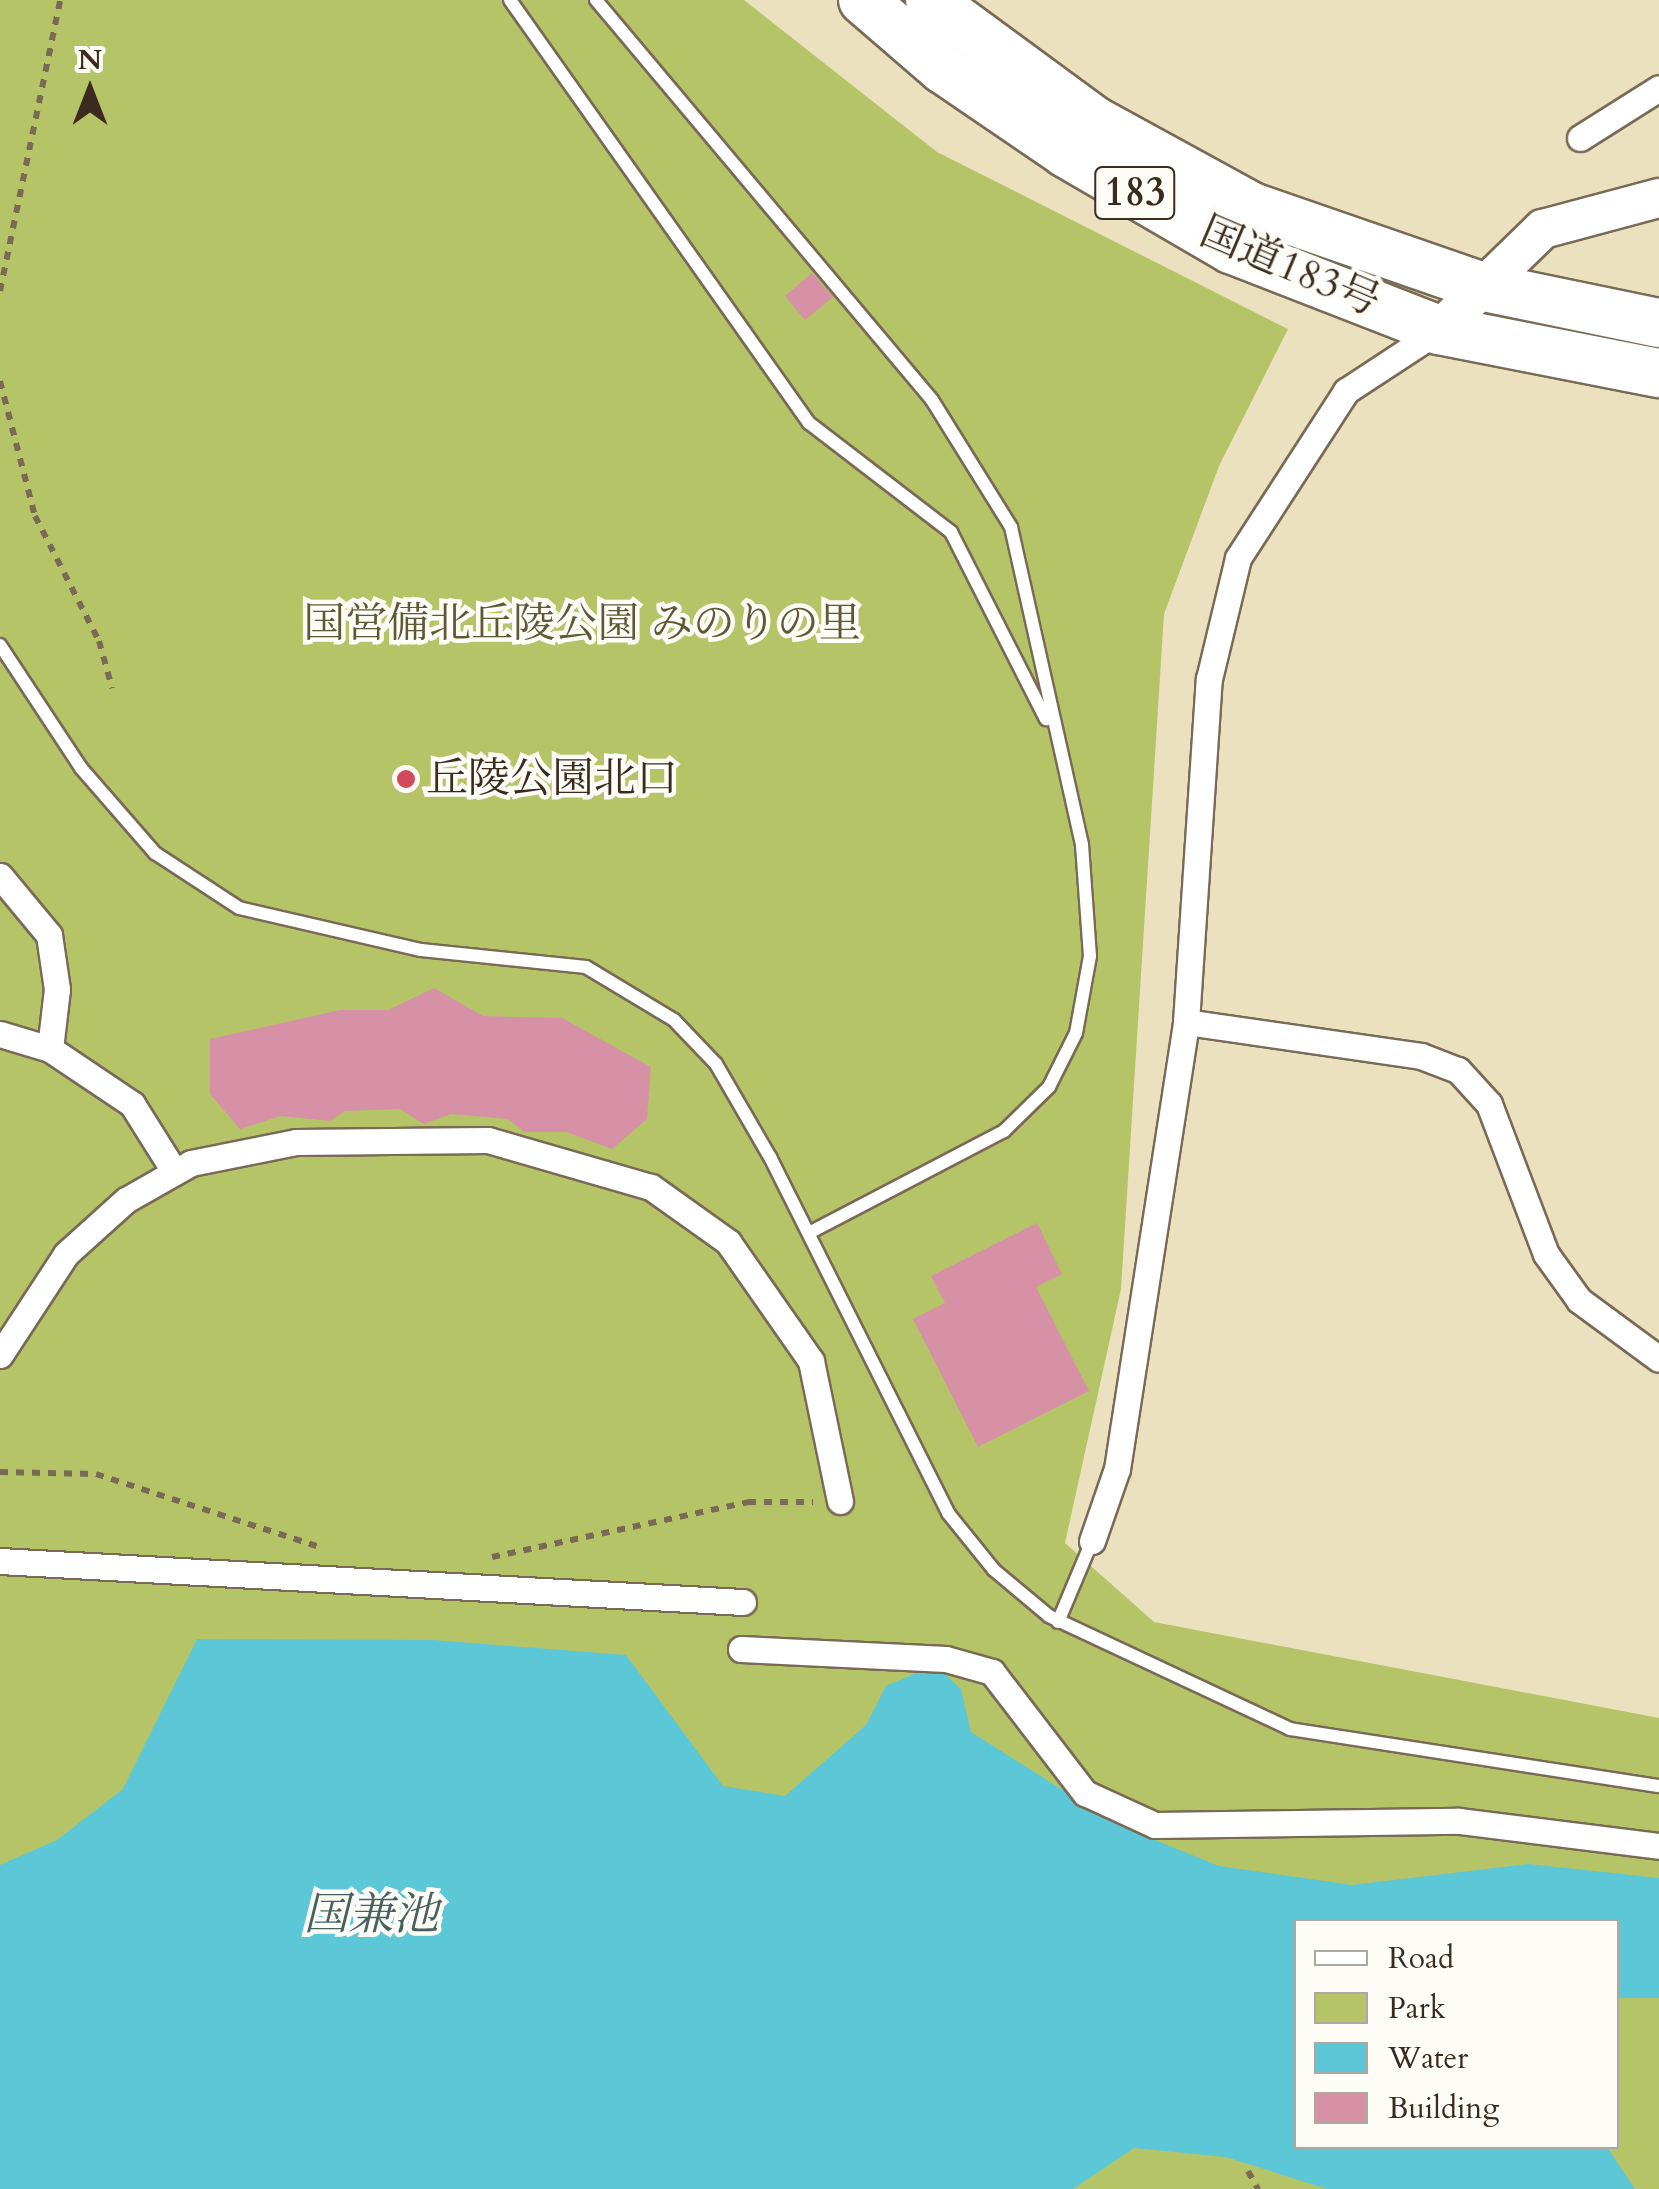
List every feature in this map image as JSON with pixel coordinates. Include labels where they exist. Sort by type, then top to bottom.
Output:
[{"type":"highway","name":"国道183号","points":[[864,0],[943,70],[1066,153],[1231,249],[1440,330],[1659,373]]},
{"type":"highway","name":"国道183号","points":[[930,0],[1095,122],[1252,208],[1480,286],[1659,322]]},
{"type":"street","points":[[1580,138],[1659,88]]},
{"type":"street","points":[[1092,1541],[1117,1469],[1186,1022],[1209,679],[1238,558],[1346,391],[1440,330],[1480,286],[1542,229],[1659,198]]},
{"type":"street","points":[[0,876],[49,935],[56,959],[50,1049]]},
{"type":"street","points":[[1186,1022],[1420,1056],[1458,1070],[1489,1104],[1546,1254],[1580,1300],[1659,1359]]},
{"type":"street","points":[[0,1034],[50,1049],[132,1104],[174,1171]]},
{"type":"street","points":[[0,1355],[66,1254],[174,1171],[244,1149],[394,1136],[488,1140],[651,1187],[711,1225],[792,1325],[824,1401],[840,1501]]},
{"type":"street","points":[[0,1561],[744,1602]]},
{"type":"street","points":[[741,1649],[946,1659],[992,1672],[1086,1793],[1155,1824],[1459,1821],[1659,1846]]},
{"type":"lane","points":[[510,0],[809,423],[950,532],[1054,734]]},
{"type":"lane","points":[[596,0],[932,400],[1011,528],[1054,734],[1082,844],[1089,938],[1076,1033],[1049,1088],[1004,1131],[811,1232]]},
{"type":"lane","points":[[0,645],[80,768],[155,854],[239,908],[364,940],[586,967],[650,1002],[716,1064],[811,1232],[948,1513],[994,1570],[1058,1622],[1290,1728],[1659,1786]]},
{"type":"lane","points":[[1058,1622],[1092,1541]]},
{"type":"path","points":[[0,291],[60,0]]},
{"type":"path","points":[[0,381],[36,516],[100,641],[112,688]]},
{"type":"path","points":[[0,1472],[96,1474],[334,1552]]},
{"type":"path","points":[[474,1561],[748,1502],[840,1501]]},
{"type":"path","points":[[1248,2171],[1258,2189]]},
{"type":"green space","name":"国営備北丘陵公園 みのりの里","points":[[0,0],[744,0],[937,152],[1288,329],[1219,466],[1164,614],[1121,1289],[1065,1543],[1154,1622],[1659,1718],[1659,2189],[0,2189]]},
{"type":"water","name":"国兼池","points":[[197,1639],[433,1640],[626,1655],[723,1786],[785,1796],[866,1725],[886,1686],[935,1665],[961,1689],[971,1732],[1118,1825],[1219,1866],[1352,1885],[1529,1864],[1659,1878],[1659,1998],[1619,1998],[1619,1919],[1294,1919],[1294,2149],[1608,2149],[1635,2189],[1327,2189],[1226,2157],[1134,2148],[1073,2189],[0,2189],[0,1865],[57,1840],[123,1789]]},
{"type":"building","points":[[812,273],[833,297],[805,320],[785,296]]},
{"type":"building","points":[[434,988],[483,1016],[562,1018],[651,1067],[647,1119],[612,1149],[566,1132],[524,1132],[508,1119],[451,1114],[424,1124],[400,1109],[345,1111],[330,1121],[281,1116],[240,1129],[210,1094],[210,1039],[340,1010],[388,1010]]},
{"type":"building","points":[[1037,1223],[1062,1274],[1036,1287],[1089,1391],[978,1447],[913,1319],[945,1303],[931,1276]]},
{"type":"place","name":"丘陵公園北口","points":[[406,779]]}]
